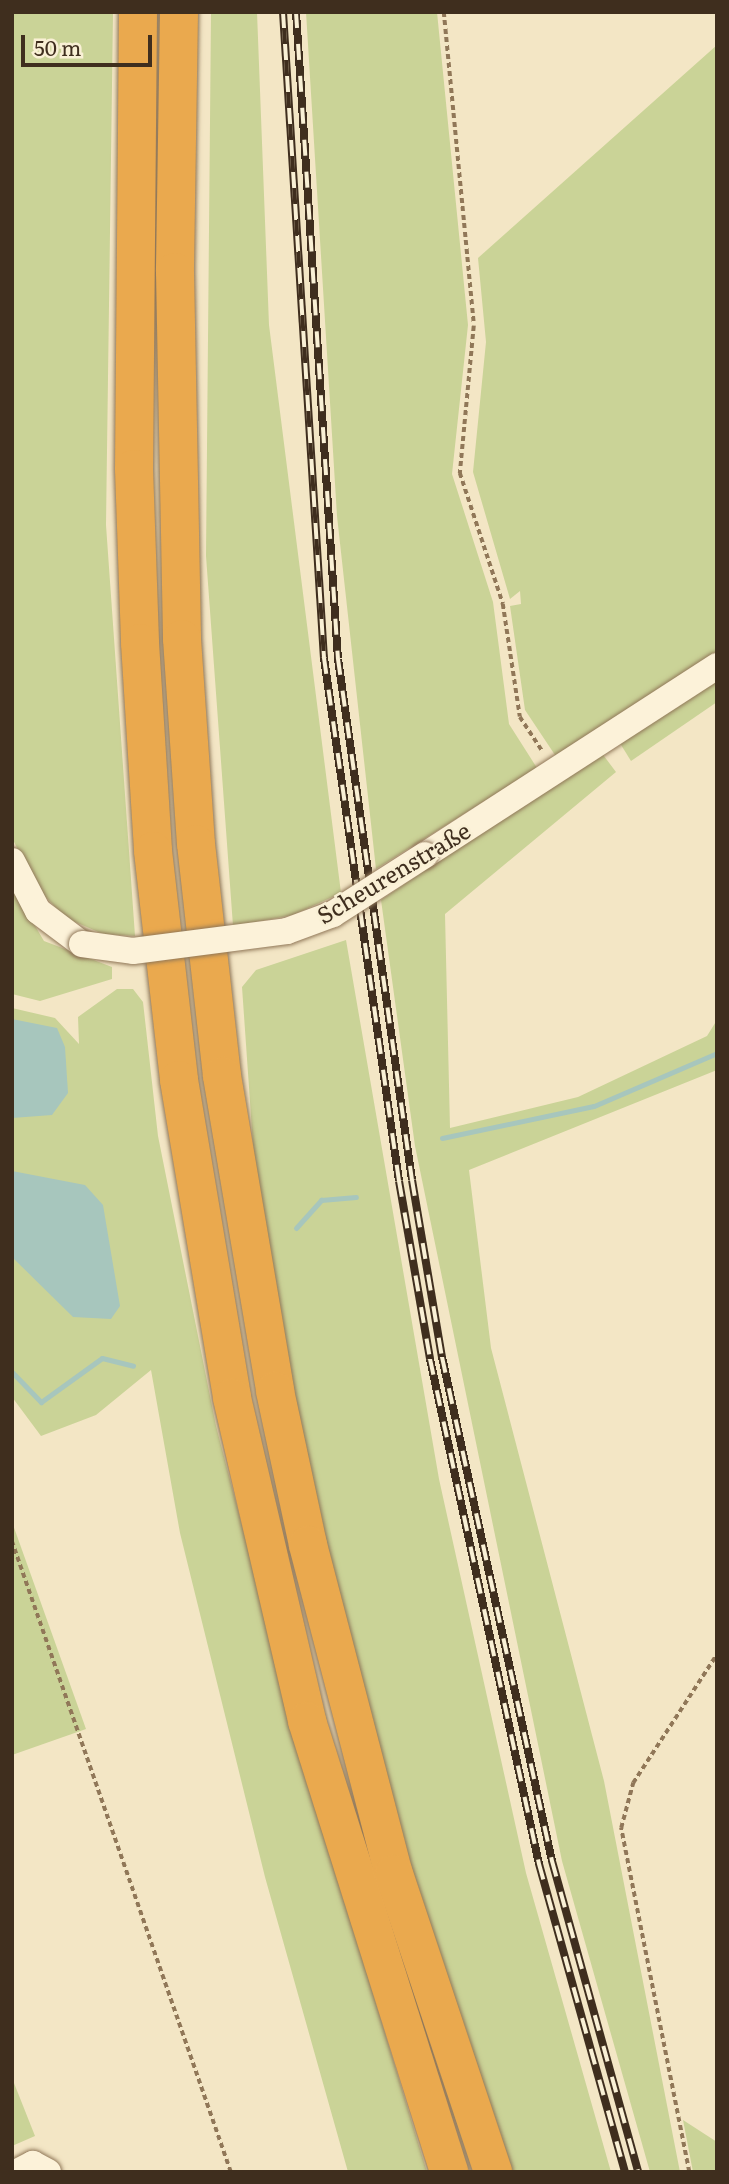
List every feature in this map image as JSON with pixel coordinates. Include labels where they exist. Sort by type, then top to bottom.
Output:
[{"type":"highway","points":[[138,12],[134,469],[140,643],[153,851],[179,1080],[232,1398],[307,1721],[449,2172]]},
{"type":"highway","points":[[179,12],[175,272],[182,639],[196,844],[222,1076],[275,1391],[314,1572],[394,1874],[493,2172]]},
{"type":"street","name":"Scheurenstraße","points":[[12,861],[38,911],[82,944],[133,951],[286,931],[333,914],[717,666]]},
{"type":"street","points":[[17,2172],[33,2164],[48,2172]]},
{"type":"path","points":[[444,12],[474,327],[460,473],[503,604],[520,717],[555,769]]},
{"type":"path","points":[[12,1541],[231,2172]]},
{"type":"path","points":[[689,2172],[621,1828],[633,1783],[717,1654]]},
{"type":"green space","points":[[12,12],[113,12],[106,525],[135,936],[103,934],[66,918],[39,890],[12,838]]},
{"type":"green space","points":[[211,12],[257,12],[269,325],[341,893],[293,915],[233,926],[206,556]]},
{"type":"green space","points":[[306,12],[437,12],[468,325],[452,474],[493,602],[509,724],[537,768],[376,869],[337,516]]},
{"type":"green space","points":[[717,45],[717,651],[557,758],[525,710],[510,606],[521,604],[520,591],[510,599],[473,472],[486,342],[478,258]]},
{"type":"green space","points":[[717,675],[717,702],[631,761],[618,740]]},
{"type":"green space","points":[[601,752],[616,772],[445,914],[450,1128],[578,1097],[707,1036],[717,1020],[717,1070],[469,1170],[491,1348],[604,1781],[680,2172],[650,2172],[562,1861],[415,1146],[381,900]]},
{"type":"green space","points":[[12,887],[44,941],[112,967],[112,979],[40,1001],[12,994]]},
{"type":"green space","points":[[346,940],[439,1479],[526,1873],[611,2172],[507,2172],[401,1870],[314,1502],[257,1202],[242,987],[256,970]]},
{"type":"green space","points":[[117,989],[133,989],[143,1002],[158,1136],[216,1426],[309,1782],[427,2172],[348,2172],[265,1877],[180,1533],[151,1370],[96,1415],[41,1436],[12,1397],[12,1008],[55,1018],[79,1044],[78,1017]]},
{"type":"green space","points":[[12,1522],[86,1729],[12,1755]]},
{"type":"green space","points":[[12,2078],[35,2136],[12,2146]]},
{"type":"green space","points":[[683,2120],[717,2142],[717,2172],[693,2172]]},
{"type":"water","points":[[12,1019],[57,1028],[65,1047],[68,1093],[52,1115],[12,1118]]},
{"type":"water","points":[[12,1171],[85,1185],[103,1205],[120,1306],[111,1319],[73,1317],[12,1257]]},
{"type":"waterway","points":[[442,1138],[594,1106],[717,1053]]},
{"type":"waterway","points":[[296,1228],[321,1200],[356,1197]]},
{"type":"waterway","points":[[12,1372],[41,1402],[102,1358],[133,1366]]},
{"type":"railway","points":[[283,12],[324,658],[399,1181],[430,1359],[539,1864],[625,2172]]},
{"type":"railway","points":[[296,12],[338,659],[412,1180],[442,1357],[552,1861],[638,2172]]}]
